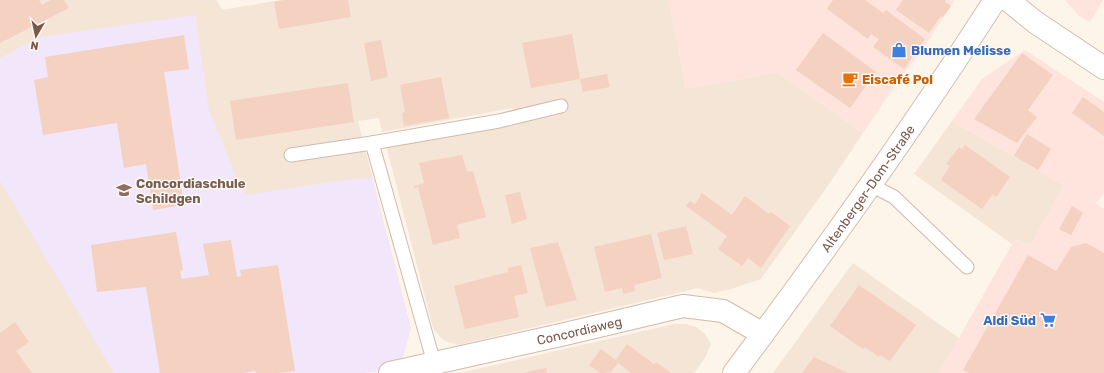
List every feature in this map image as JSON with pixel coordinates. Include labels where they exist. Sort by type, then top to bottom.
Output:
[{"type":"main road","name":"Altenberger-Dom-Straße","points":[[734,373],[871,185],[952,67],[995,0]]},
{"type":"main road","points":[[1008,0],[1035,22],[1104,68]]},
{"type":"main road","name":"Concordiaweg","points":[[390,373],[682,306],[723,311],[763,334]]},
{"type":"lane","points":[[291,155],[372,143],[499,121],[561,106]]},
{"type":"lane","points":[[372,143],[434,363]]},
{"type":"lane","points":[[871,185],[894,197],[968,268]]},
{"type":"shaded area","points":[[0,0],[217,0],[222,10],[281,0],[669,0],[686,89],[777,72],[863,133],[829,184],[761,279],[714,293],[698,288],[458,345],[445,341],[433,328],[386,145],[516,120],[513,108],[382,132],[379,118],[358,121],[411,329],[365,373],[0,373]]},
{"type":"shaded area","points":[[669,0],[955,0],[863,133],[777,72],[686,89]]},
{"type":"shaded area","points":[[1065,0],[1103,0],[1090,22],[1079,16]]},
{"type":"shaded area","name":"Concordiaschule Schildgen","points":[[195,15],[209,110],[239,184],[246,195],[344,180],[372,178],[411,329],[400,368],[365,373],[114,373],[0,181],[0,58],[40,37]]},
{"type":"shaded area","points":[[1025,50],[1104,102],[1104,193],[1096,204],[1104,209],[1104,373],[939,373],[1015,239],[1031,245],[1064,185],[952,121],[982,79]]},
{"type":"shaded area","points":[[952,121],[1064,185],[1031,245],[1015,239],[1012,244],[914,174]]},
{"type":"shaded area","points":[[853,263],[959,338],[939,373],[773,373]]},
{"type":"shaded area","points":[[674,324],[686,324],[696,327],[705,334],[711,344],[705,358],[694,373],[460,373]]},
{"type":"building","points":[[0,0],[39,0],[42,5],[51,0],[64,0],[69,8],[0,43]]},
{"type":"building","points":[[284,0],[348,0],[351,17],[279,29],[274,2]]},
{"type":"building","points":[[833,0],[865,0],[883,13],[886,10],[925,39],[904,69],[873,47],[879,39],[871,34],[868,39],[827,9]]},
{"type":"building","points":[[903,0],[946,0],[945,2],[951,6],[943,17],[941,16],[929,33],[896,10]]},
{"type":"building","points":[[823,33],[876,72],[850,108],[796,70]]},
{"type":"building","points":[[572,34],[580,79],[531,88],[522,43]]},
{"type":"building","points":[[184,35],[189,69],[164,72],[184,205],[153,210],[146,164],[124,168],[117,123],[43,135],[34,80],[48,77],[45,57]]},
{"type":"building","points":[[381,40],[388,77],[371,81],[364,43]]},
{"type":"building","points":[[1022,53],[1053,75],[1028,110],[1037,117],[1017,143],[974,119]]},
{"type":"building","points":[[607,74],[610,87],[583,92],[580,79]]},
{"type":"building","points":[[441,77],[449,118],[404,126],[402,113],[405,112],[400,85]]},
{"type":"building","points":[[348,83],[354,122],[236,140],[230,101]]},
{"type":"building","points":[[1083,97],[1104,112],[1104,136],[1072,113]]},
{"type":"building","points":[[1027,134],[1051,149],[1038,170],[1014,156]]},
{"type":"building","points":[[965,145],[1010,177],[996,197],[993,194],[982,209],[941,180],[950,166],[946,164],[959,147],[962,149]]},
{"type":"building","points":[[462,155],[467,172],[473,171],[486,217],[457,225],[460,238],[433,245],[418,187],[414,188],[414,186],[424,183],[419,163]]},
{"type":"building","points":[[520,192],[527,219],[512,224],[505,195]]},
{"type":"building","points":[[702,193],[732,215],[745,196],[769,214],[771,212],[790,226],[761,268],[748,258],[742,266],[718,249],[727,236],[686,206],[690,201],[695,204]]},
{"type":"building","points":[[1072,206],[1083,213],[1071,235],[1059,229]]},
{"type":"building","points":[[686,226],[693,254],[664,260],[657,233]]},
{"type":"building","points":[[176,232],[183,270],[180,271],[182,279],[209,275],[203,244],[231,240],[237,277],[241,276],[240,270],[278,265],[295,371],[278,373],[256,373],[255,371],[242,373],[160,373],[146,287],[97,292],[91,245]]},
{"type":"building","points":[[651,234],[662,278],[634,285],[635,291],[623,294],[622,288],[605,292],[594,247]]},
{"type":"building","points":[[558,242],[577,300],[546,307],[530,248]]},
{"type":"building","name":"Aldi Süd","points":[[1086,243],[1104,253],[1104,373],[969,373],[963,370],[1028,255],[1056,271],[1071,247]]},
{"type":"building","points":[[521,265],[528,293],[514,296],[519,317],[465,329],[454,286],[508,272],[508,268]]},
{"type":"building","points":[[859,285],[916,325],[890,361],[880,355],[879,357],[865,347],[863,349],[830,326]]},
{"type":"building","points":[[15,322],[29,342],[16,351],[32,373],[0,373],[0,333]]},
{"type":"building","points":[[627,344],[654,364],[656,362],[671,373],[631,373],[618,363],[610,373],[608,371],[606,373],[600,373],[589,365],[601,349],[616,360]]},
{"type":"building","points":[[814,357],[848,373],[802,373]]},
{"type":"building","points":[[546,368],[547,373],[526,373],[526,372]]},
{"type":"place","name":"Blumen Melisse","points":[[899,50]]},
{"type":"place","name":"Eiscafé Pol","points":[[850,79]]},
{"type":"place","name":"Concordiaschule Schildgen","points":[[124,190]]},
{"type":"place","name":"Aldi Süd","points":[[1048,320]]}]
